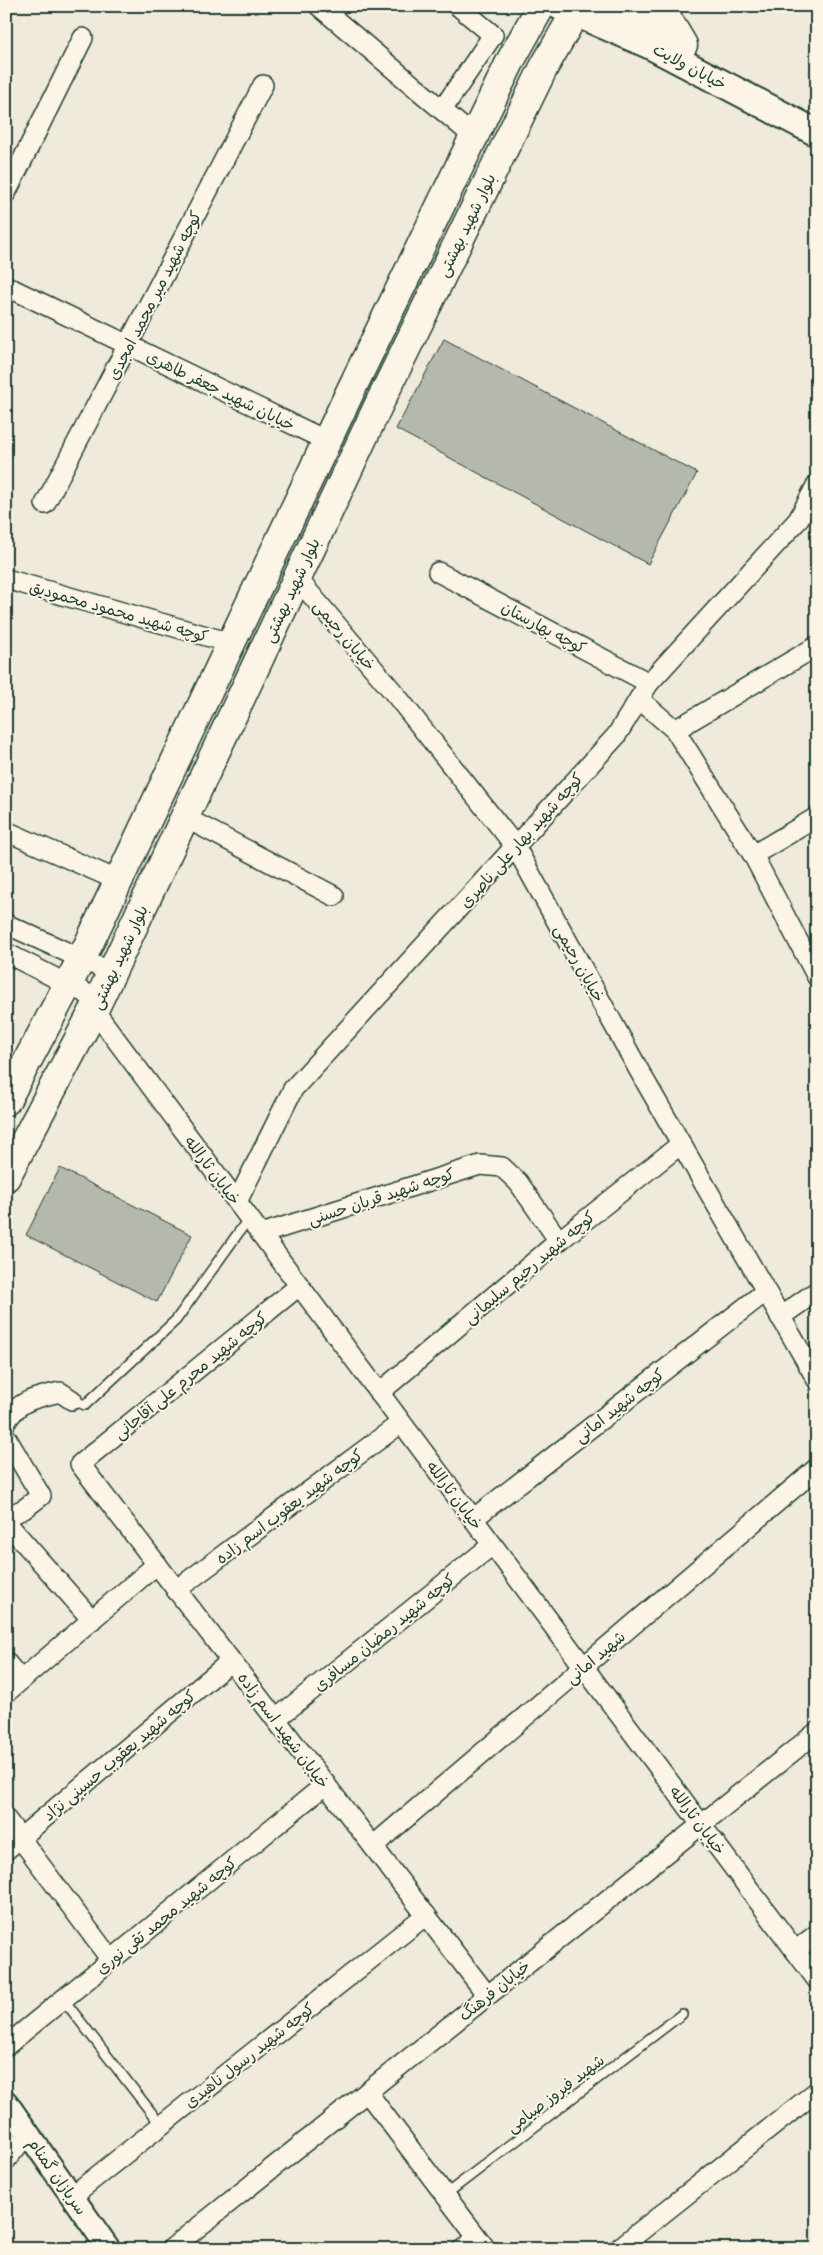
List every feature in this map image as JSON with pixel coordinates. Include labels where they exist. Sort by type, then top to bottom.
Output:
[{"type":"main road","name":"بلوار شهید بهشتی","points":[[7,1100],[82,958],[327,441],[474,137],[541,6]]},
{"type":"main road","name":"خیابان ولایت","points":[[612,6],[817,116]]},
{"type":"main road","points":[[660,6],[683,45]]},
{"type":"main road","name":"بلوار شهید بهشتی","points":[[6,1177],[97,1005],[379,404],[571,9]]},
{"type":"main road","name":"خیابان ولایت","points":[[571,9],[649,45],[817,133]]},
{"type":"street","points":[[319,6],[474,137]]},
{"type":"street","points":[[458,6],[493,35],[524,36]]},
{"type":"street","points":[[442,110],[493,35]]},
{"type":"street","points":[[6,193],[83,38]]},
{"type":"street","name":"کوچه شهید میر محمد امجدی","points":[[46,504],[263,85]]},
{"type":"street","name":"خیابان شهید جعفر طاهری","points":[[6,286],[327,441]]},
{"type":"street","name":"کوچه شهید بهار علی ناصری","points":[[237,1202],[293,1089],[616,736],[649,683],[798,520],[817,484]]},
{"type":"street","name":"کوچه بهارستان","points":[[438,572],[649,683]]},
{"type":"street","name":"خیابان رحیمی","points":[[297,578],[395,694],[515,846],[681,1144],[817,1380]]},
{"type":"street","name":"کوچه شهید محمود محمودیق","points":[[6,579],[231,643]]},
{"type":"street","points":[[675,730],[817,646]]},
{"type":"street","points":[[639,699],[675,730],[753,855],[817,977]]},
{"type":"street","points":[[184,817],[334,896]]},
{"type":"street","points":[[753,855],[817,817]]},
{"type":"street","points":[[6,831],[118,881]]},
{"type":"street","points":[[6,924],[112,973]]},
{"type":"street","points":[[6,953],[69,984],[97,1005]]},
{"type":"street","name":"خیابان ثارالله","points":[[97,1005],[237,1202],[817,1980]]},
{"type":"street","name":"کوچه شهید رحیم سلیمانی","points":[[379,1393],[559,1241],[681,1144]]},
{"type":"street","name":"کوچه شهید قربان حسنی","points":[[261,1234],[480,1165],[502,1167],[529,1195],[559,1241]]},
{"type":"street","name":"کوچه شهید محرم علی آقاجانی","points":[[80,1464],[300,1286]]},
{"type":"street","points":[[780,1317],[817,1291]]},
{"type":"street","name":"کوچه شهید امانی","points":[[473,1519],[765,1292]]},
{"type":"street","points":[[6,1422],[13,1409],[32,1399],[60,1392],[72,1400]]},
{"type":"street","name":"کوچه شهید یعقوب اسم زاده","points":[[176,1590],[401,1422]]},
{"type":"street","points":[[6,1437],[41,1496],[24,1509],[6,1517]]},
{"type":"street","name":"خیابان شهید اسم زاده","points":[[80,1464],[487,1995]]},
{"type":"street","name":"شهید امانی","points":[[373,1846],[817,1468]]},
{"type":"street","points":[[6,1522],[92,1620]]},
{"type":"street","name":"کوچه شهید رمضان مسافری","points":[[276,1719],[492,1545]]},
{"type":"street","points":[[6,1693],[157,1564]]},
{"type":"street","name":"کوچه شهید یعقوب حسینی نژاد","points":[[13,1844],[231,1660]]},
{"type":"street","points":[[6,1662],[21,1680]]},
{"type":"street","name":"خیابان فرهنگ","points":[[171,2249],[817,1732]]},
{"type":"street","name":"کوچه شهید محمد تقی نوری","points":[[6,2046],[326,1784]]},
{"type":"street","points":[[6,1819],[13,1844],[111,1960]]},
{"type":"street","name":"کوچه شهید رسول ناهیدی","points":[[72,2196],[426,1915]]},
{"type":"street","points":[[795,1951],[817,1934]]},
{"type":"street","points":[[618,2249],[817,2091]]},
{"type":"street","points":[[367,2092],[480,2241]]},
{"type":"street","name":"سربازان گمنام","points":[[6,2102],[109,2249]]},
{"type":"street","points":[[6,2160],[28,2133]]},
{"type":"lane","points":[[72,1400],[85,1405],[176,1320],[249,1218]]},
{"type":"lane","points":[[63,1999],[161,2124]]},
{"type":"lane","name":"شهید فیروز صیامی","points":[[445,2196],[682,2014]]},
{"type":"lane","points":[[455,2249],[480,2241]]},
{"type":"building","points":[[444,339],[697,473],[648,564],[396,429]]},
{"type":"building","points":[[60,1168],[192,1235],[157,1302],[26,1235]]}]
